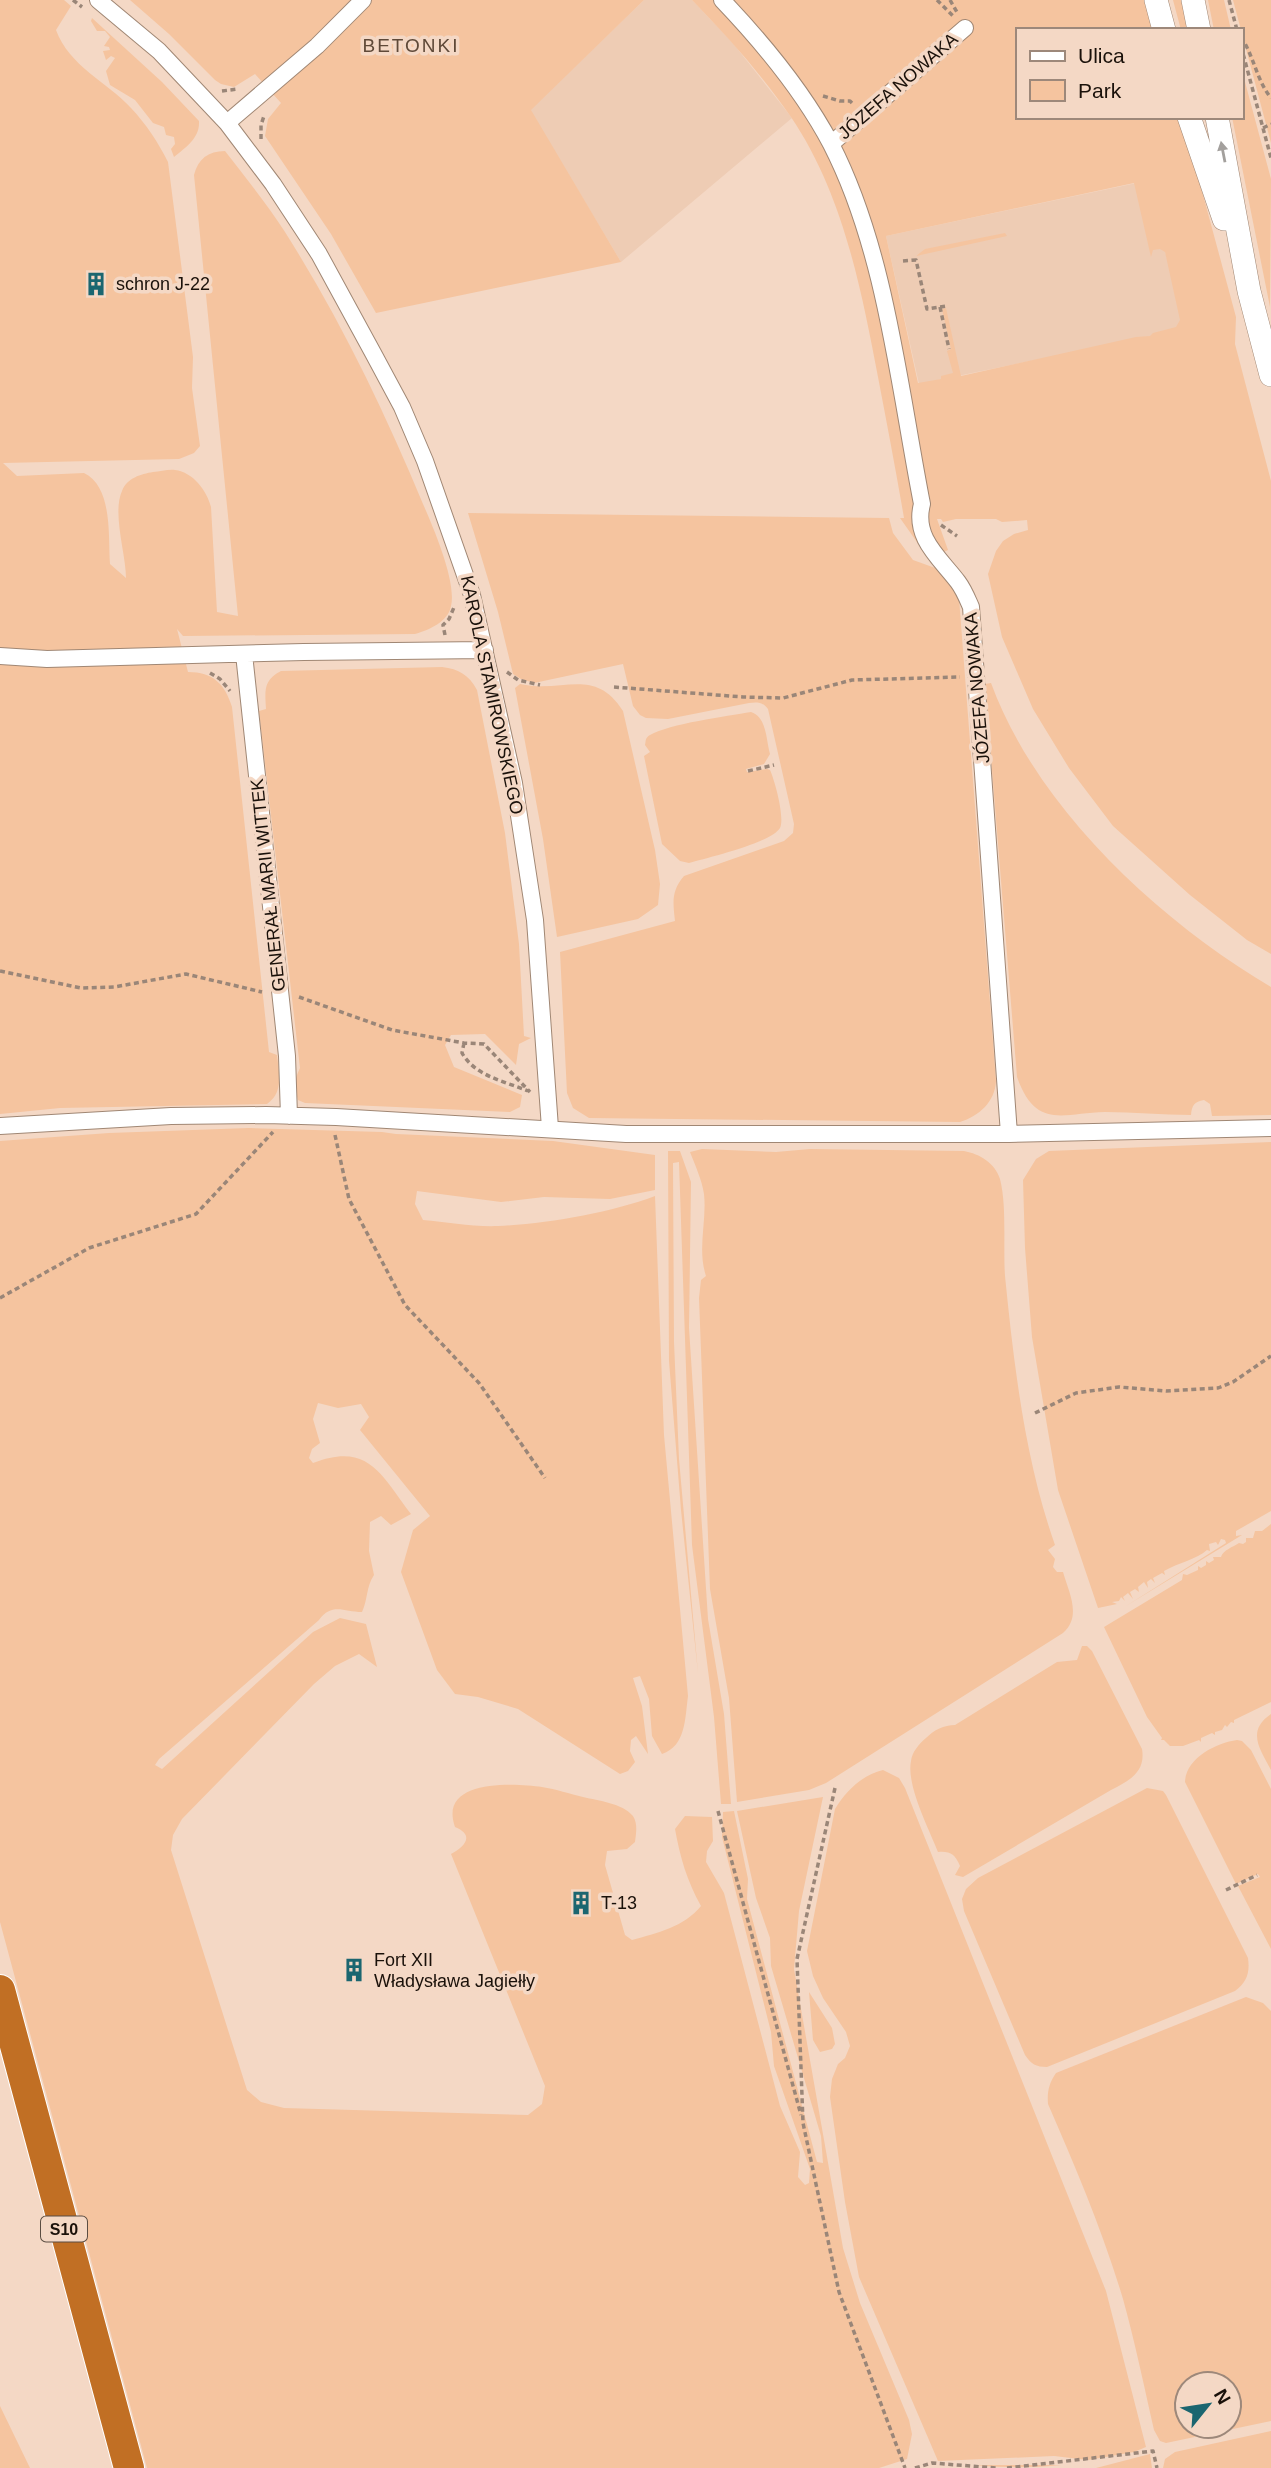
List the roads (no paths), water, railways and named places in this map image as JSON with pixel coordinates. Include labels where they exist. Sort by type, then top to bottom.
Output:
[{"type":"highway","name":"S10","points":[[0,1990],[129,2468]]},
{"type":"main road","points":[[1156,0],[1163,28]]},
{"type":"main road","points":[[1193,0],[1199,28]]},
{"type":"main road","points":[[1190,119],[1249,291]]},
{"type":"main road","points":[[1217,119],[1249,291],[1271,375]]},
{"type":"street","points":[[227,123],[317,46],[363,0]]},
{"type":"street","name":"JÓZEFA NOWAKA","points":[[722,0],[761,41],[801,95],[831,144],[855,197],[873,256],[922,504],[920,523],[934,555],[957,581],[971,607],[1009,1134]]},
{"type":"street","name":"KAROLA STAMIROWSKIEGO","points":[[95,7],[159,51],[227,123],[273,184],[319,254],[402,407],[472,595],[513,783],[535,920],[550,1128]]},
{"type":"street","name":"JÓZEFA NOWAKA","points":[[831,144],[965,28]]},
{"type":"street","points":[[0,656],[47,659],[485,650]]},
{"type":"street","name":"GENERAŁ MARII WITTEK","points":[[244,654],[272,992],[287,1056],[289,1116]]},
{"type":"street","points":[[0,1126],[172,1116],[289,1116],[626,1134],[1009,1134],[1271,1128]]},
{"type":"place","name":"schron J-22","points":[[96,284]]},
{"type":"place","name":"T-13","points":[[581,1903]]},
{"type":"place","name":"Fort XII Władysława Jagiełły","points":[[354,1970]]},
{"type":"district","name":"BETONKI","points":[[411,45]]}]
